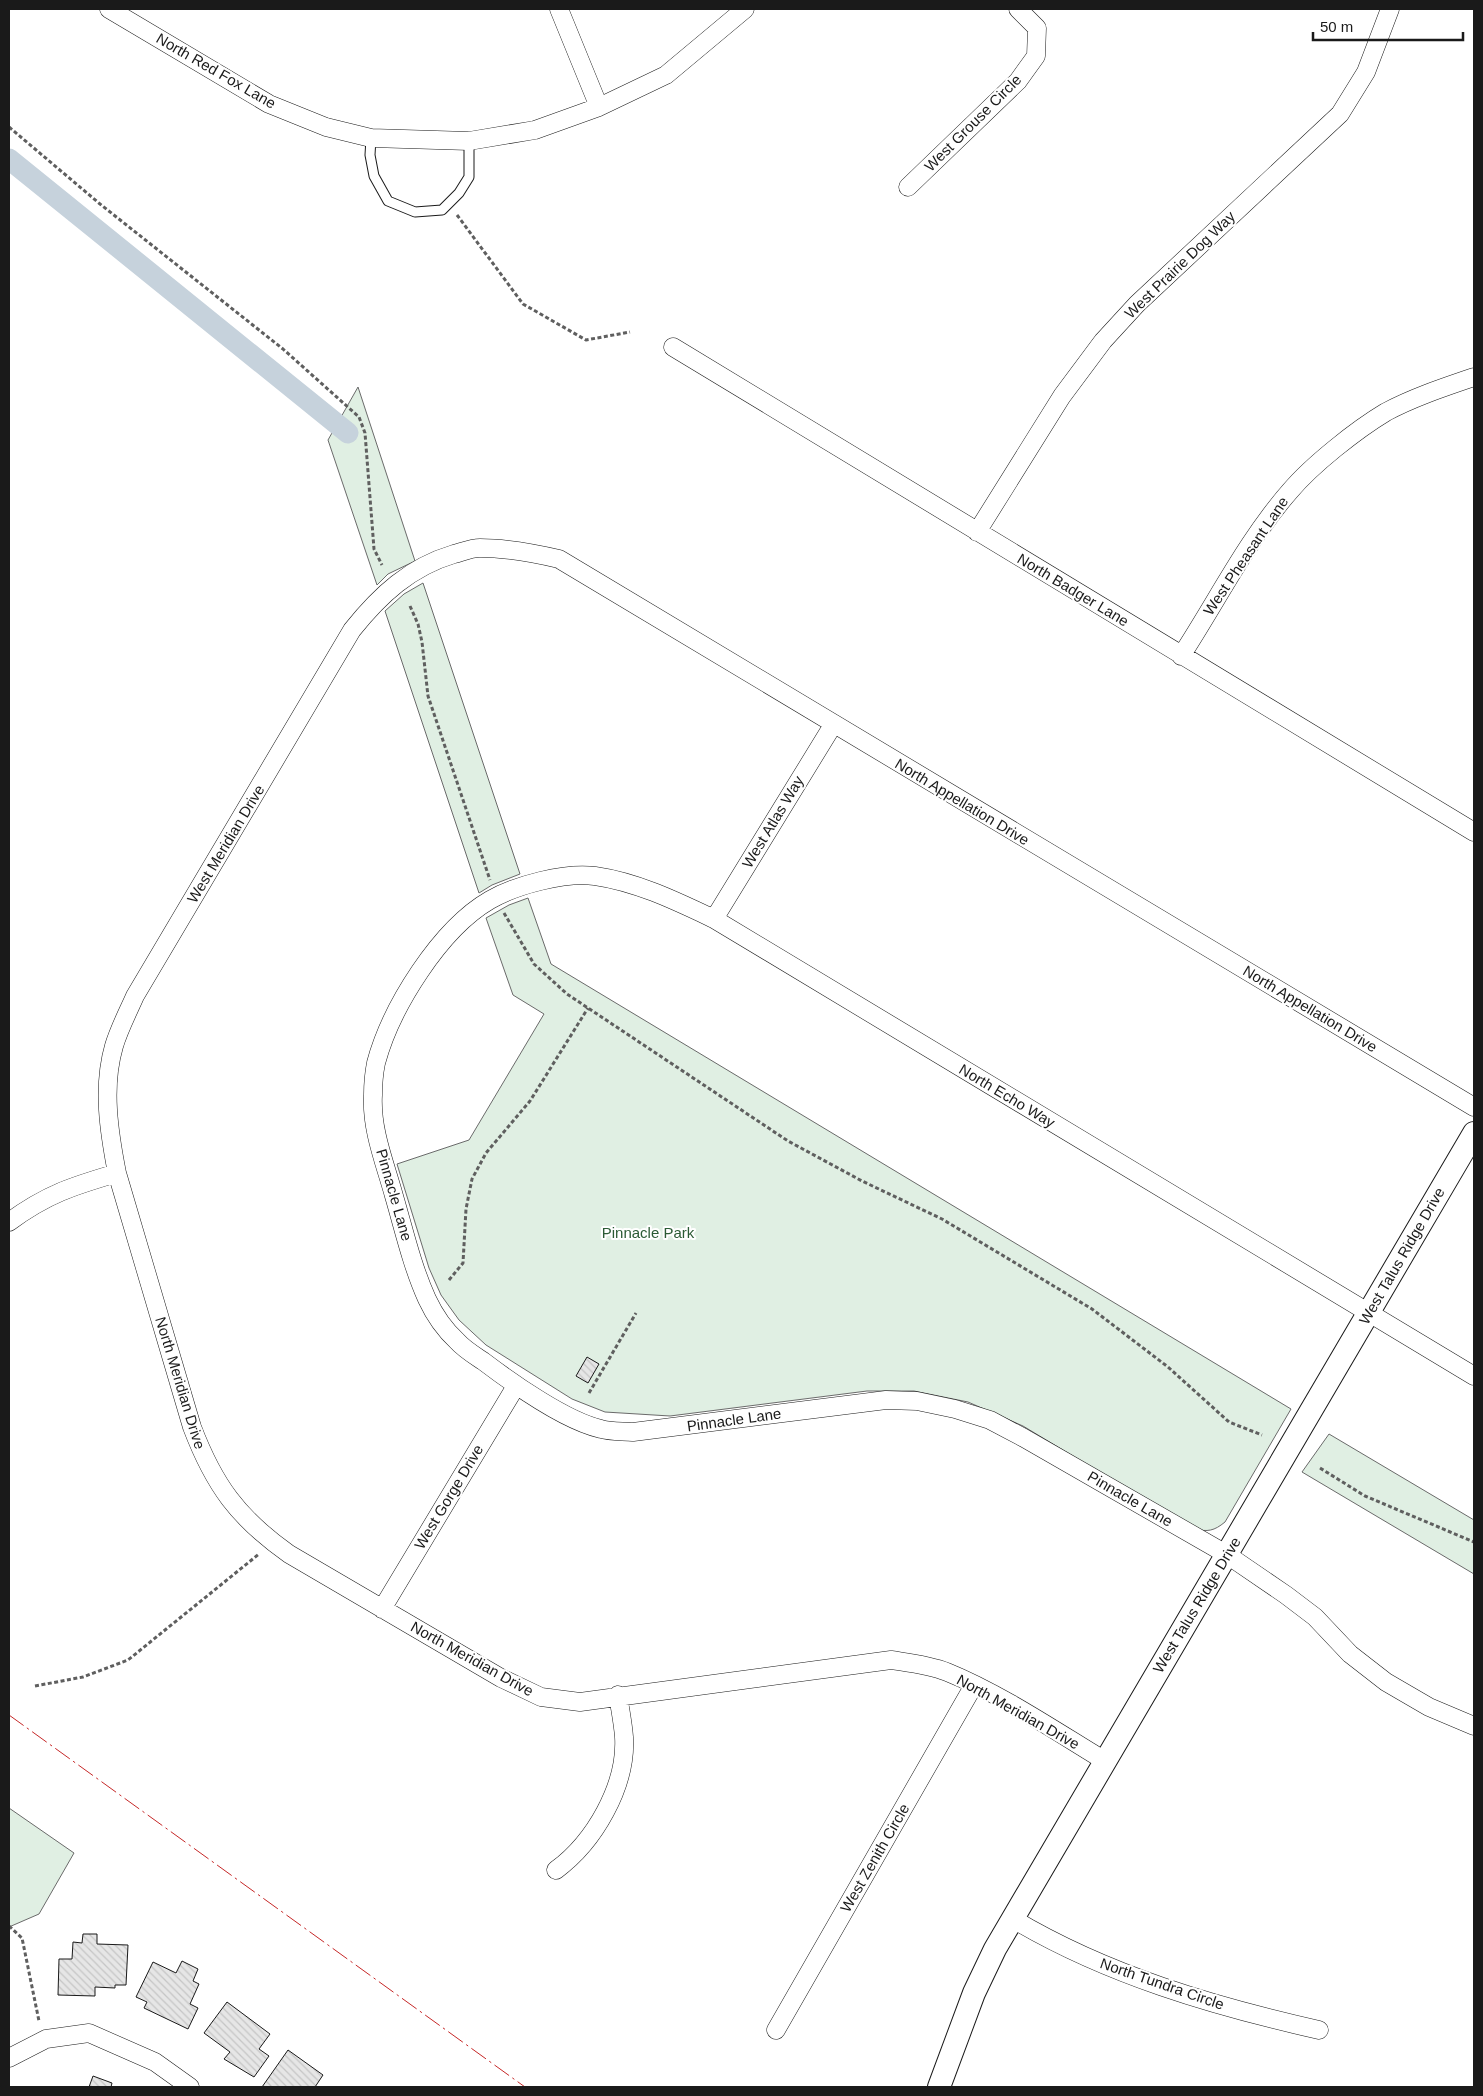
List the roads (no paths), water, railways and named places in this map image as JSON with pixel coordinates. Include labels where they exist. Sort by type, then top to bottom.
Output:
[{"type":"street","name":"North Red Fox Lane","points":[[109,9],[269,104],[326,127],[371,138],[469,141],[535,130],[599,106],[666,74],[745,9]]},
{"type":"street","points":[[559,9],[599,106]]},
{"type":"street","name":"West Grouse Circle","points":[[908,187],[1018,81],[1036,56],[1037,28],[1018,9]]},
{"type":"street","name":"West Prairie Dog Way","points":[[977,532],[1062,396],[1103,341],[1137,304],[1340,114],[1366,72],[1390,9]]},
{"type":"street","name":"North Badger Lane","points":[[673,347],[1474,832]]},
{"type":"street","name":"West Pheasant Lane","points":[[1182,656],[1259,530],[1290,490],[1332,452],[1386,412],[1432,391],[1474,377]]},
{"type":"street","name":"North Appellation Drive","points":[[437,559],[478,548],[520,550],[559,559],[833,725],[1474,1107]]},
{"type":"street","name":"West Meridian Drive","points":[[117,1173],[110,1135],[108,1079],[114,1046],[135,996],[352,630],[370,608],[400,579],[437,559]]},
{"type":"street","name":"West Atlas Way","points":[[714,920],[833,725]]},
{"type":"street","name":"North Echo Way","points":[[520,887],[554,879],[593,876],[630,884],[661,894],[714,920],[1474,1376]]},
{"type":"street","name":"Pinnacle Lane","points":[[520,887],[496,897],[461,922],[436,950],[412,986],[387,1033],[376,1064],[372,1098],[375,1130],[411,1255],[428,1299],[440,1320],[457,1342],[516,1386],[568,1415],[600,1429],[634,1432],[886,1400],[917,1400],[990,1420],[1226,1554],[1301,1606],[1350,1654],[1386,1682],[1429,1707],[1474,1726]]},
{"type":"street","name":"West Talus Ridge Drive","points":[[939,2087],[974,1993],[995,1949],[1474,1133]]},
{"type":"street","points":[[9,1222],[34,1203],[54,1193],[117,1173]]},
{"type":"street","name":"North Meridian Drive","points":[[117,1173],[192,1427],[206,1462],[226,1496],[263,1536],[289,1554],[501,1678],[541,1697],[580,1702],[618,1695],[891,1660],[919,1664],[946,1672],[974,1685],[1105,1761]]},
{"type":"street","name":"West Gorge Drive","points":[[382,1608],[516,1386]]},
{"type":"street","name":"West Zenith Circle","points":[[776,2030],[974,1685]]},
{"type":"street","points":[[556,1870],[569,1860],[585,1843],[611,1797],[621,1770],[624,1738],[618,1695]]},
{"type":"street","name":"North Tundra Circle","points":[[1013,1919],[1062,1947],[1173,1991],[1258,2016],[1320,2030]]},
{"type":"street","points":[[9,2058],[46,2039],[89,2033],[155,2062],[190,2087]]},
{"type":"lane","points":[[371,138],[370,155],[374,176],[388,201],[415,212],[442,210],[459,193],[469,177],[469,141]]},
{"type":"waterway","points":[[9,159],[348,433]]},
{"type":"park label","name":"Pinnacle Park","points":[[648,1233]]}]
